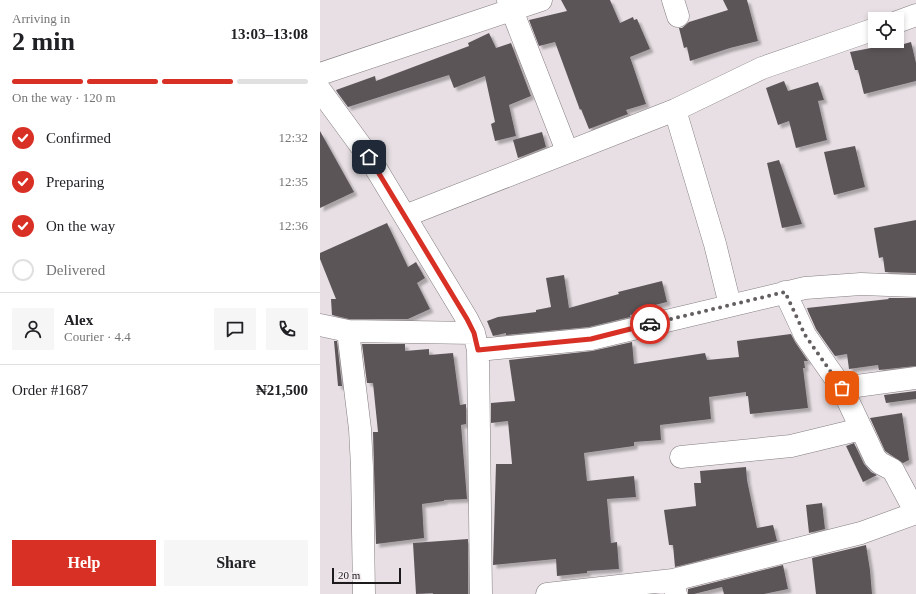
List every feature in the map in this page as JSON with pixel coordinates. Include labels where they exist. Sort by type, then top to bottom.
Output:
[{"type":"street","points":[[320,74],[509,5],[541,0]]},
{"type":"street","points":[[509,5],[567,151]]},
{"type":"street","points":[[904,19],[916,15]]},
{"type":"street","points":[[405,216],[674,110],[762,68],[868,31]]},
{"type":"street","points":[[320,90],[369,157],[467,319],[476,342],[481,594]]},
{"type":"street","points":[[674,110],[715,244],[730,305]]},
{"type":"street","points":[[320,325],[348,330],[476,342],[591,339],[805,288],[861,284],[916,286]]},
{"type":"street","points":[[547,594],[674,587],[861,533],[916,513],[894,470],[880,463],[875,458],[842,388],[805,335],[785,292]]},
{"type":"street","points":[[348,330],[360,429],[364,594]]},
{"type":"street","points":[[842,388],[916,378]]},
{"type":"street","points":[[681,457],[791,446],[861,429]]},
{"type":"building","points":[[561,0],[610,0],[620,23],[633,17],[634,20],[637,19],[650,49],[630,57],[646,104],[626,110],[628,114],[589,129],[581,109],[580,110],[555,42],[539,46],[529,20],[567,11]]},
{"type":"building","points":[[723,0],[747,0],[758,41],[690,61],[687,47],[684,48],[679,28],[682,28],[689,22],[728,10]]},
{"type":"building","points":[[489,33],[496,48],[511,43],[531,96],[509,105],[516,136],[495,141],[491,124],[495,122],[485,76],[454,88],[449,75],[348,107],[336,90],[375,76],[376,81],[469,46],[468,43]]},
{"type":"building","points":[[911,42],[916,63],[916,81],[864,94],[858,70],[855,70],[850,52],[871,48],[904,48],[904,44]]},
{"type":"building","points":[[784,81],[788,91],[818,82],[824,100],[818,101],[827,140],[796,148],[789,121],[778,125],[766,88]]},
{"type":"building","points":[[320,131],[354,192],[320,208]]},
{"type":"building","points":[[542,132],[546,147],[518,158],[513,140]]},
{"type":"building","points":[[855,146],[865,187],[834,195],[824,152]]},
{"type":"building","points":[[779,160],[802,224],[782,228],[767,163]]},
{"type":"building","points":[[916,220],[916,273],[885,272],[883,257],[879,258],[874,228]]},
{"type":"building","points":[[387,223],[408,267],[416,262],[425,278],[417,283],[430,309],[408,319],[349,319],[332,315],[331,299],[336,299],[320,259],[320,253]]},
{"type":"building","points":[[564,275],[569,308],[619,294],[618,292],[662,281],[667,302],[639,309],[640,313],[630,315],[630,317],[589,327],[506,335],[506,333],[493,336],[487,321],[498,317],[536,312],[536,310],[551,307],[546,278]]},
{"type":"building","points":[[888,298],[916,298],[916,366],[879,370],[878,365],[849,369],[847,354],[835,356],[816,329],[807,308],[889,299]]},
{"type":"building","points":[[791,334],[808,361],[804,361],[805,368],[803,368],[808,408],[750,414],[748,396],[746,396],[746,392],[709,397],[711,419],[660,425],[661,440],[634,442],[634,446],[584,453],[587,481],[634,476],[636,497],[607,499],[611,543],[617,542],[619,569],[587,571],[587,573],[557,576],[556,559],[493,565],[496,464],[512,464],[508,421],[491,423],[491,403],[515,401],[509,360],[592,351],[632,342],[634,364],[705,353],[707,360],[739,357],[737,341]]},
{"type":"building","points":[[334,341],[337,341],[342,386],[338,386]]},
{"type":"building","points":[[362,344],[405,344],[405,351],[429,349],[429,355],[453,353],[460,405],[466,404],[466,424],[461,425],[467,499],[444,500],[422,504],[424,538],[376,544],[373,432],[378,432],[373,383],[367,383]]},
{"type":"building","points":[[916,391],[916,399],[886,403],[884,395]]},
{"type":"building","points":[[902,413],[909,460],[903,463],[885,451],[870,418]]},
{"type":"building","points":[[854,443],[864,464],[871,472],[877,475],[863,482],[846,446]]},
{"type":"building","points":[[746,467],[747,480],[757,528],[773,525],[777,541],[675,567],[673,545],[669,545],[664,510],[696,506],[694,483],[701,483],[700,471]]},
{"type":"building","points":[[822,503],[825,529],[809,533],[806,505]]},
{"type":"building","points":[[468,539],[468,594],[416,594],[413,543]]},
{"type":"building","points":[[866,545],[872,594],[816,594],[812,558]]},
{"type":"building","points":[[783,565],[788,589],[764,594],[724,594],[722,587],[694,594],[688,594],[688,589]]},
{"type":"way so far","points":[[650,324],[785,292],[805,335],[842,388]]},
{"type":"route","points":[[369,157],[467,319],[474,333],[478,350],[591,339],[650,324]]}]
